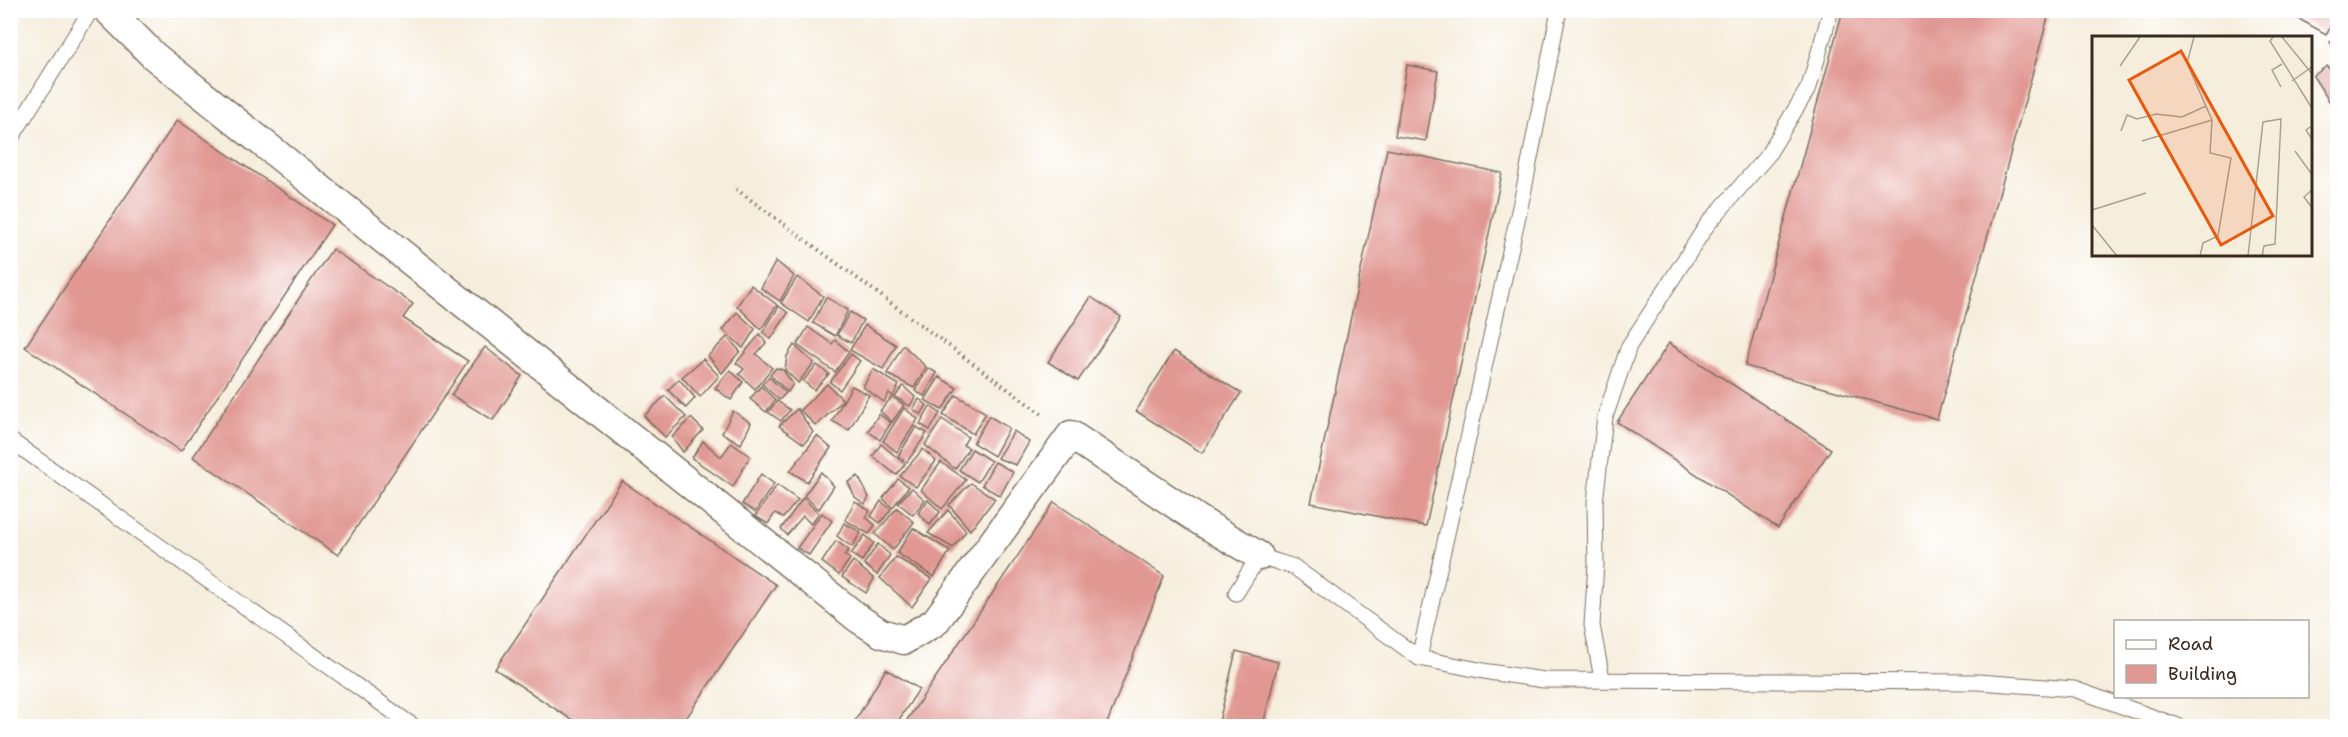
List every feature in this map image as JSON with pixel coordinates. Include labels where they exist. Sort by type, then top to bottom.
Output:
[{"type":"street","points":[[108,10],[154,56],[859,619],[881,633],[904,640],[935,622],[1071,435],[1202,522],[1259,556]]},
{"type":"lane","points":[[10,140],[91,10]]},
{"type":"lane","points":[[1419,658],[1524,189],[1559,10]]},
{"type":"lane","points":[[1602,679],[1592,625],[1596,564],[1595,502],[1605,417],[1629,346],[1707,225],[1767,156],[1809,87],[1831,10]]},
{"type":"lane","points":[[10,440],[413,726]]},
{"type":"lane","points":[[1236,593],[1259,556],[1294,567],[1419,658],[1544,680],[1978,682],[2063,688],[2074,689],[2178,726]]},
{"type":"path","points":[[736,189],[1071,435]]},
{"type":"building","points":[[1843,10],[2050,10],[1937,419],[1745,366]]},
{"type":"building","points":[[2291,10],[2333,10],[2338,15],[2326,34],[2290,14]]},
{"type":"building","points":[[2338,37],[2338,54],[2330,42]]},
{"type":"building","points":[[1407,65],[1438,71],[1426,141],[1395,136]]},
{"type":"building","points":[[2327,66],[2338,82],[2338,104],[2333,107],[2313,76]]},
{"type":"building","points":[[177,120],[332,225],[181,451],[25,347]]},
{"type":"building","points":[[1387,149],[1502,173],[1426,526],[1311,503]]},
{"type":"building","points":[[332,249],[413,304],[403,318],[468,361],[338,555],[193,457]]},
{"type":"building","points":[[776,261],[794,276],[780,301],[761,288]]},
{"type":"building","points":[[797,277],[823,296],[809,322],[781,303]]},
{"type":"building","points":[[751,285],[777,305],[761,329],[737,306]]},
{"type":"building","points":[[826,297],[848,310],[835,336],[813,323]]},
{"type":"building","points":[[1091,297],[1121,317],[1078,381],[1048,362]]},
{"type":"building","points":[[779,306],[788,313],[771,339],[763,332]]},
{"type":"building","points":[[737,312],[755,329],[743,348],[723,330]]},
{"type":"building","points":[[850,312],[863,320],[851,343],[837,335]]},
{"type":"building","points":[[865,325],[896,345],[883,369],[850,350]]},
{"type":"building","points":[[808,327],[832,344],[835,340],[849,352],[835,372],[797,345]]},
{"type":"building","points":[[760,334],[766,343],[756,354],[772,368],[755,389],[739,374],[744,369],[736,363]]},
{"type":"building","points":[[727,337],[740,351],[722,373],[708,356]]},
{"type":"building","points":[[1669,343],[1831,449],[1778,528],[1617,422]]},
{"type":"building","points":[[794,345],[814,363],[798,383],[785,370],[787,356]]},
{"type":"building","points":[[903,345],[926,367],[914,388],[887,374]]},
{"type":"building","points":[[485,347],[522,376],[493,420],[451,395]]},
{"type":"building","points":[[1174,351],[1241,393],[1202,453],[1136,411]]},
{"type":"building","points":[[851,354],[860,361],[840,390],[830,382]]},
{"type":"building","points":[[703,359],[719,376],[700,397],[682,377]]},
{"type":"building","points":[[817,365],[829,374],[814,390],[803,381]]},
{"type":"building","points":[[776,368],[783,370],[793,384],[788,392],[770,375]]},
{"type":"building","points":[[928,368],[937,373],[924,396],[915,391]]},
{"type":"building","points":[[873,369],[899,385],[893,396],[889,393],[884,402],[863,387]]},
{"type":"building","points":[[730,370],[743,382],[731,400],[715,388]]},
{"type":"building","points":[[769,377],[786,393],[779,400],[762,384]]},
{"type":"building","points":[[939,377],[957,388],[942,410],[925,400]]},
{"type":"building","points":[[679,379],[695,398],[686,408],[668,390]]},
{"type":"building","points":[[827,384],[843,400],[816,426],[800,410]]},
{"type":"building","points":[[761,386],[775,400],[766,412],[750,399]]},
{"type":"building","points":[[852,386],[869,395],[849,430],[832,421]]},
{"type":"building","points":[[903,386],[915,397],[910,406],[895,397]]},
{"type":"building","points":[[956,395],[986,413],[973,434],[943,415]]},
{"type":"building","points":[[665,396],[686,417],[665,437],[644,416]]},
{"type":"building","points":[[892,397],[904,405],[892,422],[880,411]]},
{"type":"building","points":[[919,399],[927,405],[921,415],[913,409]]},
{"type":"building","points":[[777,401],[790,410],[781,421],[768,412]]},
{"type":"building","points":[[930,406],[940,413],[930,430],[920,424]]},
{"type":"building","points":[[904,408],[918,419],[897,452],[883,441]]},
{"type":"building","points":[[797,409],[813,432],[804,444],[779,426]]},
{"type":"building","points":[[733,411],[751,423],[741,444],[722,433]]},
{"type":"building","points":[[879,414],[891,423],[880,440],[868,431]]},
{"type":"building","points":[[989,416],[1009,428],[994,456],[973,443]]},
{"type":"building","points":[[691,418],[703,430],[683,452],[672,437]]},
{"type":"building","points":[[942,419],[968,437],[963,445],[969,448],[955,469],[925,445]]},
{"type":"building","points":[[916,427],[927,433],[907,462],[898,456]]},
{"type":"building","points":[[1014,431],[1029,442],[1016,465],[997,458]]},
{"type":"building","points":[[817,436],[831,448],[807,482],[790,471]]},
{"type":"building","points":[[703,441],[721,457],[731,443],[750,456],[733,487],[692,458]]},
{"type":"building","points":[[881,444],[905,464],[896,475],[873,456]]},
{"type":"building","points":[[923,449],[936,461],[916,487],[900,476]]},
{"type":"building","points":[[972,449],[991,461],[978,482],[959,470]]},
{"type":"building","points":[[941,462],[966,480],[942,509],[921,490]]},
{"type":"building","points":[[995,462],[1013,472],[1000,496],[982,485]]},
{"type":"building","points":[[821,472],[834,486],[819,509],[804,496]]},
{"type":"building","points":[[761,474],[774,484],[755,512],[742,504]]},
{"type":"building","points":[[858,476],[869,497],[865,504],[855,497],[848,482]]},
{"type":"building","points":[[898,479],[909,487],[892,508],[883,498]]},
{"type":"building","points":[[622,481],[776,585],[681,726],[581,726],[495,669]]},
{"type":"building","points":[[971,483],[995,499],[970,530],[949,505]]},
{"type":"building","points":[[777,485],[798,500],[783,518],[775,513],[768,524],[755,516]]},
{"type":"building","points":[[912,488],[925,500],[913,515],[898,503]]},
{"type":"building","points":[[803,498],[819,513],[811,524],[803,516],[787,535],[781,529]]},
{"type":"building","points":[[928,500],[940,512],[930,525],[918,513]]},
{"type":"building","points":[[855,501],[870,511],[866,517],[875,525],[869,534],[845,520]]},
{"type":"building","points":[[881,501],[891,510],[880,523],[871,516]]},
{"type":"building","points":[[1054,502],[1164,576],[1106,726],[903,726]]},
{"type":"building","points":[[897,508],[914,522],[893,550],[875,534]]},
{"type":"building","points":[[948,510],[966,531],[953,548],[928,533]]},
{"type":"building","points":[[822,513],[832,521],[809,555],[797,548]]},
{"type":"building","points":[[844,523],[861,532],[852,547],[837,536]]},
{"type":"building","points":[[913,528],[950,551],[934,577],[897,553]]},
{"type":"building","points":[[865,535],[874,543],[862,561],[851,554]]},
{"type":"building","points":[[836,541],[849,550],[844,555],[850,559],[839,575],[822,562]]},
{"type":"building","points":[[878,544],[890,555],[877,575],[864,564]]},
{"type":"building","points":[[896,557],[932,579],[912,607],[880,578]]},
{"type":"building","points":[[853,561],[874,579],[866,593],[842,577]]},
{"type":"building","points":[[1236,651],[1278,662],[1263,726],[1218,726]]},
{"type":"building","points":[[886,669],[919,689],[895,726],[852,726]]}]
